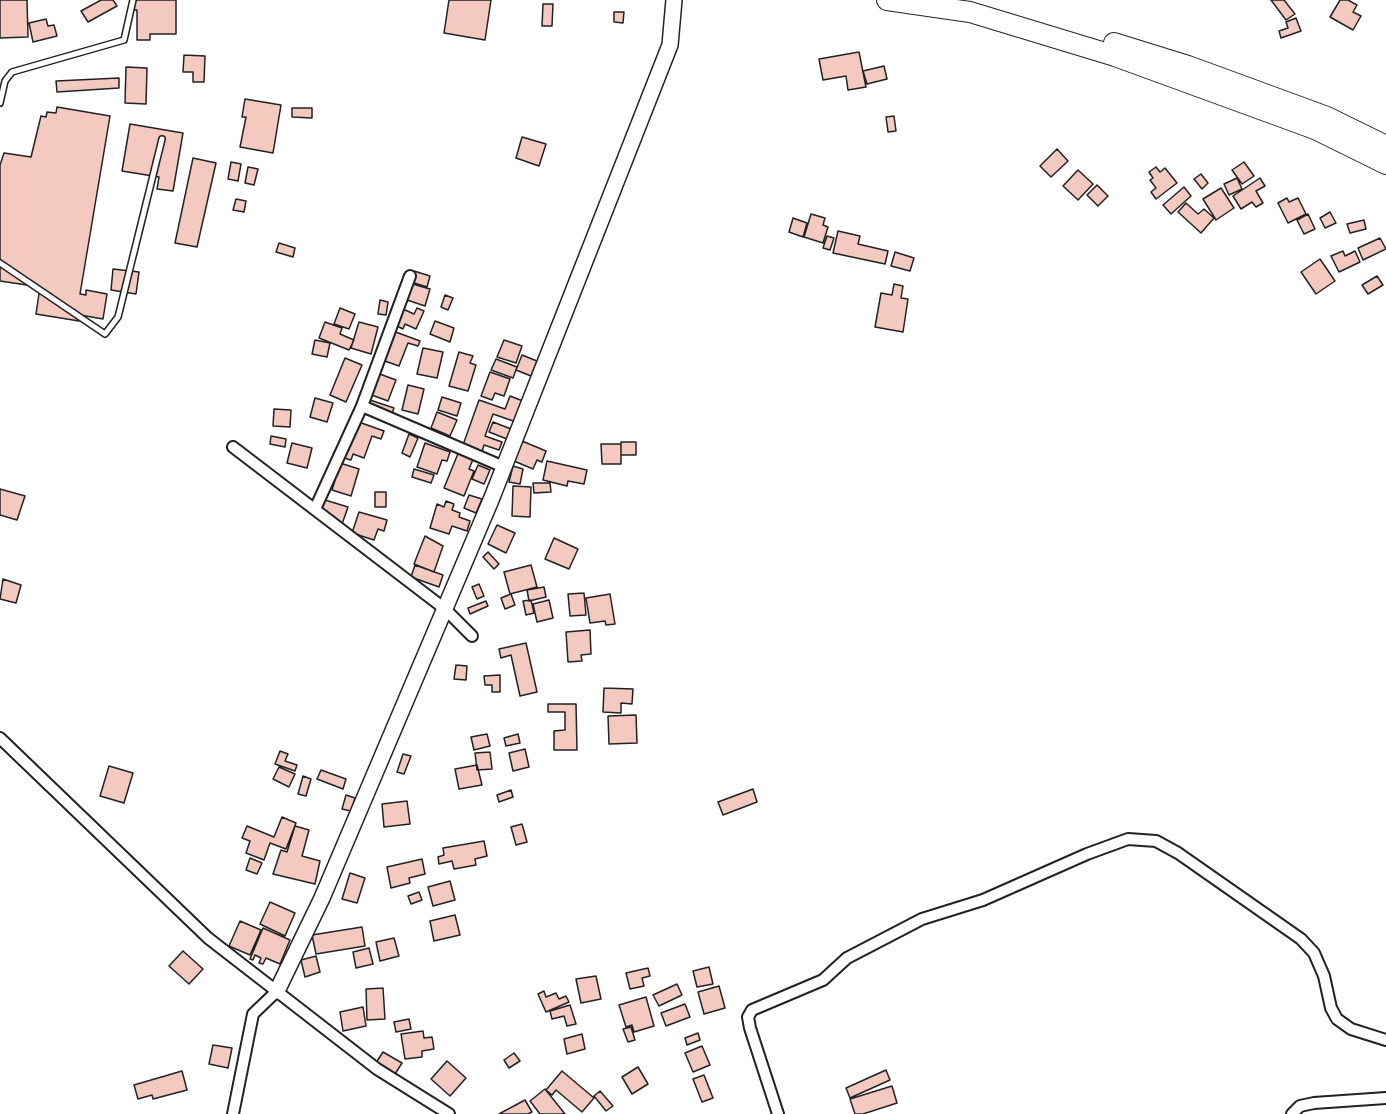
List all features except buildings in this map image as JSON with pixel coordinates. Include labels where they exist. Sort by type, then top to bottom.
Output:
[{"type":"highway","points":[[887,0],[970,12],[1115,56],[1315,129],[1386,164]]},
{"type":"highway","points":[[973,0],[1188,66],[1327,117],[1386,146]]},
{"type":"street","points":[[233,1114],[253,1014],[277,991],[322,898],[445,609],[504,466],[670,45],[674,0]]},
{"type":"street","points":[[315,509],[362,406],[410,276]]},
{"type":"street","points":[[362,406],[504,466]]},
{"type":"street","points":[[233,447],[445,609],[472,636]]},
{"type":"street","points":[[0,738],[207,938],[377,1069],[449,1114]]},
{"type":"street","points":[[778,1114],[750,1028],[748,1017],[752,1010],[823,980],[847,958],[922,919],[983,900],[1087,854],[1128,839],[1156,841],[1179,853],[1301,939],[1314,953],[1324,976],[1331,1008],[1337,1019],[1351,1029],[1386,1040]]},
{"type":"street","points":[[1292,1114],[1300,1106],[1314,1103],[1386,1098]]},
{"type":"lane","points":[[0,103],[5,81],[12,72],[124,40],[133,0]]},
{"type":"lane","points":[[0,263],[105,334],[118,317],[162,139]]}]
